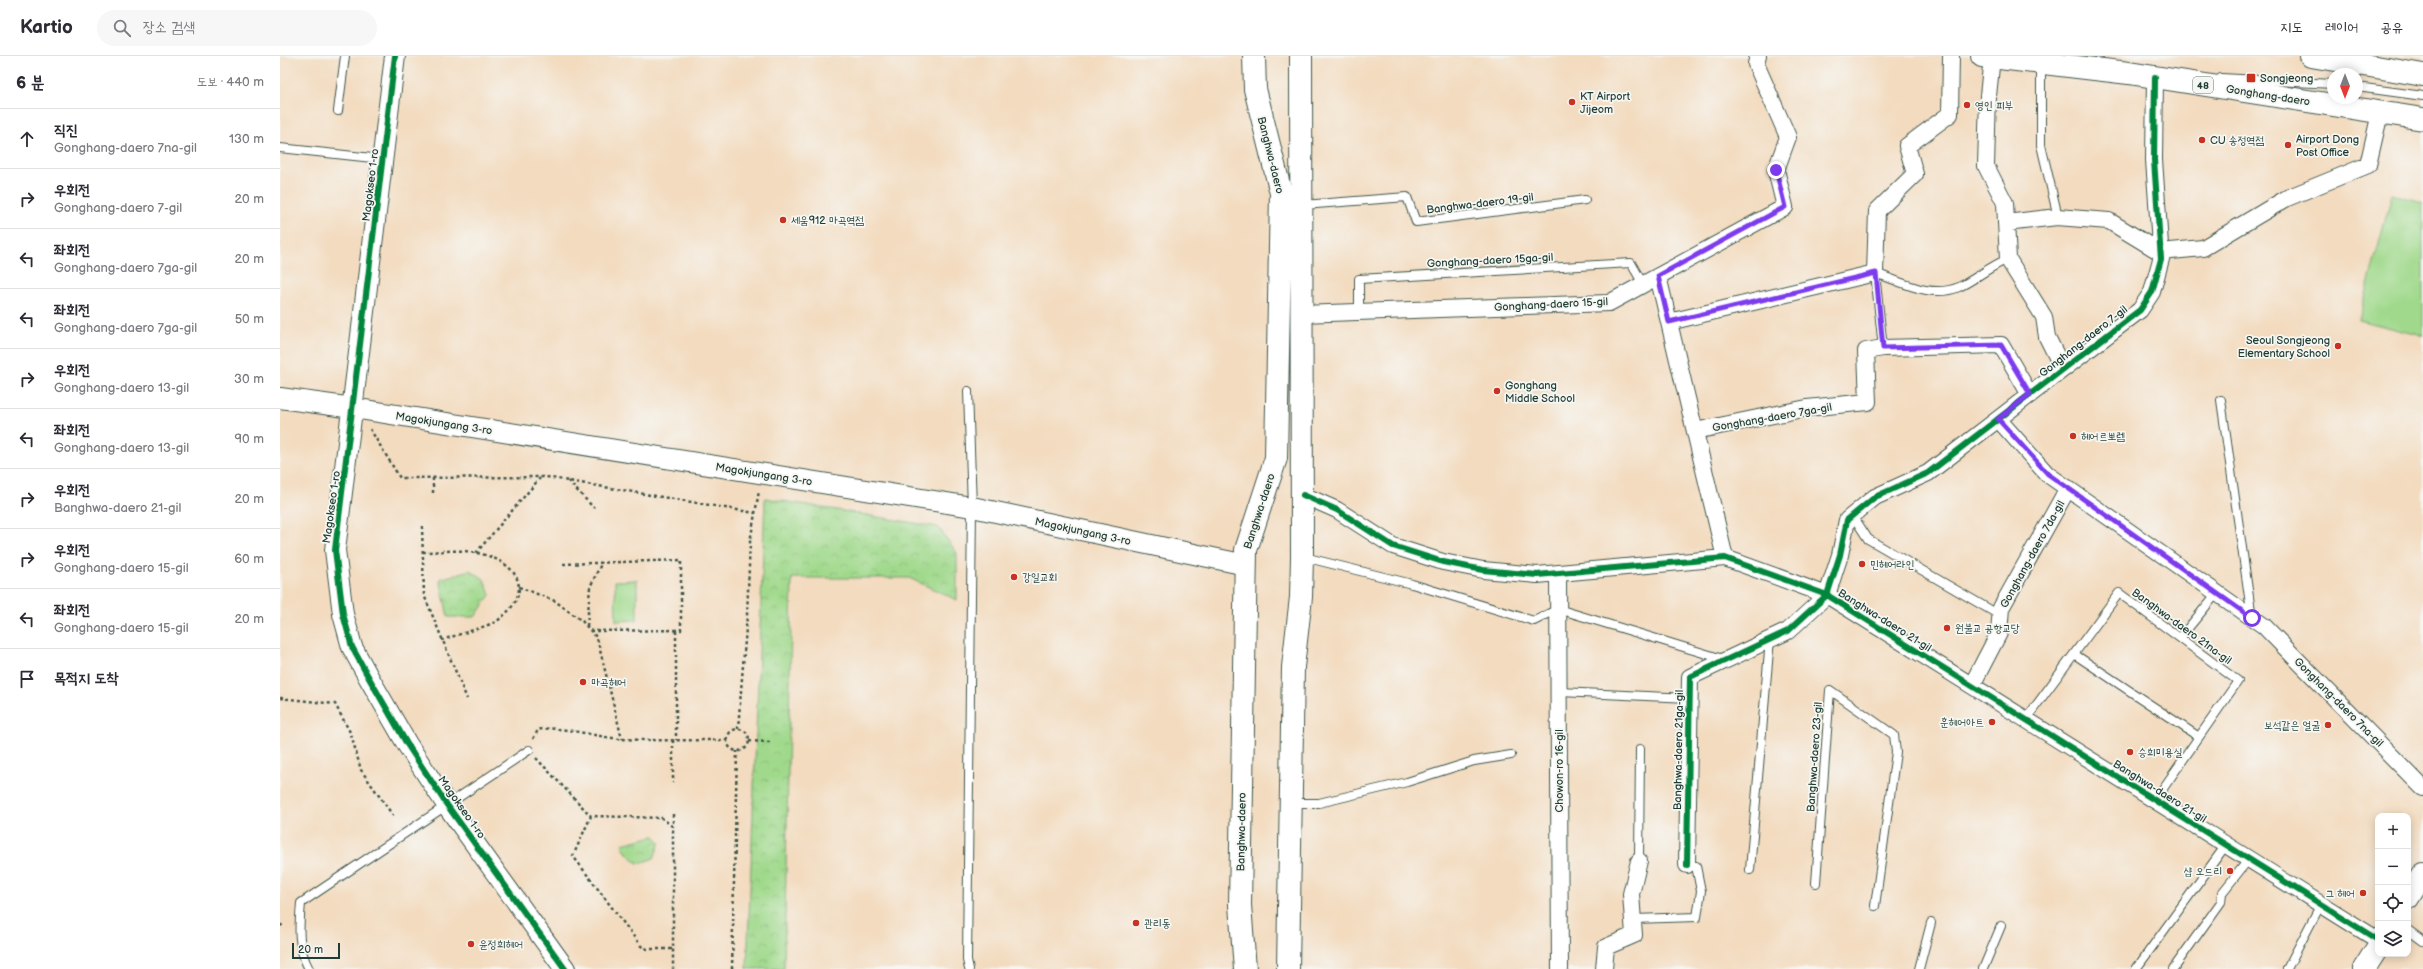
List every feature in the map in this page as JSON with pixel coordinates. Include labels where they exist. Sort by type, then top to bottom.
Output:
[{"type":"main road","name":"Banghwa-daero","points":[[1245,969],[1240,905],[1246,565],[1249,535],[1276,458],[1281,193],[1254,89],[1254,56]]},
{"type":"main road","points":[[2311,56],[2423,75]]},
{"type":"main road","name":"Gonghang-daero","points":[[1987,57],[2129,73],[2423,119]]},
{"type":"main road","name":"Banghwa-daero","points":[[1288,969],[1292,803],[1293,667],[1301,598],[1302,557],[1303,495],[1300,205],[1304,62]]},
{"type":"main road","points":[[2411,893],[2423,874]]},
{"type":"main road","points":[[2364,969],[2375,952]]},
{"type":"street","name":"Magokseo 1-ro","points":[[395,56],[336,550],[343,614],[352,647],[406,744],[565,969]]},
{"type":"street","name":"Gonghang-daero 15-gil","points":[[1301,314],[1609,303],[1785,207],[1776,170],[1788,138],[1756,64],[1758,56]]},
{"type":"street","points":[[1669,322],[1876,273],[1876,211],[1915,174],[1907,146],[1950,114],[1951,56]]},
{"type":"street","points":[[1987,57],[1988,96],[1986,166],[2005,203],[2008,259],[2044,317],[2047,337],[2063,368]]},
{"type":"street","name":"Gonghang-daero 7-gil","points":[[1827,594],[1840,555],[1847,520],[1875,498],[1928,472],[2140,310],[2152,292],[2161,259],[2154,160],[2155,77]]},
{"type":"street","points":[[2006,223],[2058,217],[2109,221],[2160,252],[2203,248],[2287,198],[2368,165],[2380,112]]},
{"type":"street","points":[[1658,276],[1725,558]]},
{"type":"street","name":"Gonghang-daero 7ga-gil","points":[[1695,431],[1807,408],[1868,402],[1866,351],[1883,348],[2001,345],[2030,394]]},
{"type":"street","name":"Magokjungang 3-ro","points":[[280,398],[353,408],[972,507],[1246,565]]},
{"type":"street","name":"Gonghang-daero 7na-gil","points":[[1998,419],[2048,474],[2264,626],[2423,788]]},
{"type":"street","name":"Gonghang-daero 7da-gil","points":[[1972,685],[1999,633],[2001,608],[2068,488]]},
{"type":"street","name":"Banghwa-daero 21-gil","points":[[1303,495],[1337,510],[1393,546],[1443,562],[1483,570],[1537,575],[1725,558],[1827,594],[2375,938]]},
{"type":"street","name":"Chowon-ro 16-gil","points":[[1558,573],[1560,692],[1560,969]]},
{"type":"street","name":"Banghwa-daero 21ga-gil","points":[[1691,865],[1690,677],[1788,631],[1827,594]]},
{"type":"street","points":[[1604,969],[1606,947],[1634,935],[1631,894],[1639,861]]},
{"type":"lane","points":[[338,112],[344,56]]},
{"type":"lane","points":[[2041,63],[2041,145],[2058,217]]},
{"type":"lane","points":[[2129,73],[2327,84]]},
{"type":"lane","points":[[2363,88],[2423,96]]},
{"type":"lane","points":[[280,148],[383,160]]},
{"type":"lane","name":"Banghwa-daero 19-gil","points":[[1300,205],[1407,197],[1416,222],[1585,200]]},
{"type":"lane","points":[[1883,348],[1876,273],[1930,292],[1958,287],[1992,266],[2008,259]]},
{"type":"lane","name":"Gonghang-daero 15ga-gil","points":[[1360,312],[1360,279],[1631,263],[1643,284]]},
{"type":"lane","points":[[968,391],[972,507],[967,952],[969,969]]},
{"type":"lane","points":[[2221,400],[2252,618]]},
{"type":"lane","points":[[1853,516],[1868,539],[2000,616]]},
{"type":"lane","points":[[1302,557],[1412,584],[1534,620],[1558,609],[1726,660]]},
{"type":"lane","name":"Banghwa-daero 21na-gil","points":[[2026,719],[2118,593],[2238,681],[2155,800]]},
{"type":"lane","points":[[2180,638],[2217,593]]},
{"type":"lane","points":[[1750,870],[1770,639]]},
{"type":"lane","points":[[2074,654],[2199,737]]},
{"type":"lane","name":"Banghwa-daero 23-gil","points":[[1816,884],[1830,690],[1894,735],[1896,752],[1875,906]]},
{"type":"lane","name":"Banghwa-daero 21ga-gil","points":[[1560,692],[1689,698]]},
{"type":"lane","points":[[309,969],[303,958],[298,938],[301,902],[448,805],[530,746]]},
{"type":"lane","points":[[1639,861],[1640,750]]},
{"type":"lane","points":[[1292,803],[1319,803],[1407,782],[1474,761],[1511,755]]},
{"type":"lane","points":[[2136,969],[2226,845]]},
{"type":"lane","points":[[2173,969],[2221,902],[2222,893],[2249,859]]},
{"type":"lane","points":[[1633,919],[1697,917],[1701,891],[1691,865]]},
{"type":"lane","points":[[2287,969],[2321,904]]},
{"type":"lane","points":[[1919,969],[1931,923]]},
{"type":"lane","points":[[1983,969],[2000,926]]},
{"type":"lane","points":[[2411,932],[2423,941]]},
{"type":"path","points":[[353,408],[377,437],[400,478],[540,478],[567,481],[755,513]]},
{"type":"path","points":[[433,478],[433,495]]},
{"type":"path","points":[[476,553],[540,478]]},
{"type":"path","points":[[567,481],[594,508]]},
{"type":"path","points":[[738,729],[747,615],[750,542],[759,489],[766,489]]},
{"type":"path","points":[[422,526],[424,595],[467,699]]},
{"type":"path","points":[[422,552],[476,553],[494,559],[511,568],[518,579],[519,597],[513,607],[495,622],[442,640]]},
{"type":"path","points":[[563,564],[680,560],[680,630],[591,631]]},
{"type":"path","points":[[587,626],[590,587],[595,573],[603,562]]},
{"type":"path","points":[[518,587],[556,602],[587,626],[597,638],[622,739]]},
{"type":"path","points":[[673,783],[676,631]]},
{"type":"path","points":[[280,698],[335,704],[351,734],[362,770],[394,817]]},
{"type":"path","points":[[673,827],[662,818],[591,816],[530,746],[538,730],[546,728],[594,737],[622,739],[726,740]]},
{"type":"path","points":[[738,729],[747,734],[749,741],[745,748],[737,751],[728,747],[726,740],[729,733],[738,729]]},
{"type":"path","points":[[749,741],[772,742]]},
{"type":"path","points":[[732,969],[737,751]]},
{"type":"path","points":[[673,814],[673,969]]},
{"type":"path","points":[[591,816],[573,856],[641,946],[647,949],[672,949]]},
{"type":"path","points":[[280,926],[285,923]]},
{"type":"green space","points":[[2392,194],[2423,202],[2423,336],[2359,320]]},
{"type":"green space","points":[[765,498],[938,527],[957,553],[957,600],[909,578],[792,578],[784,969],[747,969]]},
{"type":"green space","points":[[470,570],[484,579],[490,595],[475,617],[448,617],[440,579]]},
{"type":"green space","points":[[637,580],[637,620],[616,621],[615,581]]},
{"type":"green space","points":[[654,836],[660,842],[654,858],[638,864],[626,852],[622,844]]},
{"type":"cycle path","points":[[395,56],[335,550],[343,614],[352,647],[407,744],[447,805],[565,969]]},
{"type":"cycle path","points":[[1687,865],[1690,677],[1788,631],[1827,595],[1840,555],[1847,520],[1875,497],[1928,473],[2140,310],[2152,292],[2161,259],[2154,160],[2155,77]]},
{"type":"cycle path","points":[[1303,495],[1337,510],[1393,546],[1443,562],[1483,570],[1537,575],[1725,558],[1827,595],[2375,938]]},
{"type":"place","name":"Songjeong","points":[[2251,78]]},
{"type":"place","name":"KT Airport Jijeom","points":[[1572,102]]},
{"type":"place","name":"영인 피부","points":[[1967,105]]},
{"type":"place","name":"CU 송정역점","points":[[2202,140]]},
{"type":"place","name":"Airport Dong Post Office","points":[[2288,145]]},
{"type":"place","name":"세움912 마곡역점","points":[[783,220]]},
{"type":"place","name":"Seoul Songjeong Elementary School","points":[[2338,346]]},
{"type":"place","name":"Gonghang Middle School","points":[[1497,391]]},
{"type":"place","name":"헤어르뽀렘","points":[[2073,436]]},
{"type":"place","name":"민헤어라인","points":[[1862,564]]},
{"type":"place","name":"강일교회","points":[[1014,577]]},
{"type":"place","name":"원불교 공항교당","points":[[1947,628]]},
{"type":"place","name":"마곡헤어","points":[[583,682]]},
{"type":"place","name":"훈헤어아트","points":[[1992,722]]},
{"type":"place","name":"보석같은 얼굴","points":[[2328,725]]},
{"type":"place","name":"승희미용실","points":[[2130,752]]},
{"type":"place","name":"샵 오드리","points":[[2230,871]]},
{"type":"place","name":"그 헤어","points":[[2363,893]]},
{"type":"place","name":"관리동","points":[[1136,923]]},
{"type":"place","name":"윤정희헤어","points":[[471,944]]},
{"type":"route","points":[[1776,170],[1785,207],[1658,276],[1669,322],[1876,273],[1883,348],[2001,345],[2030,394],[1998,419],[2048,474],[2252,618]]}]
